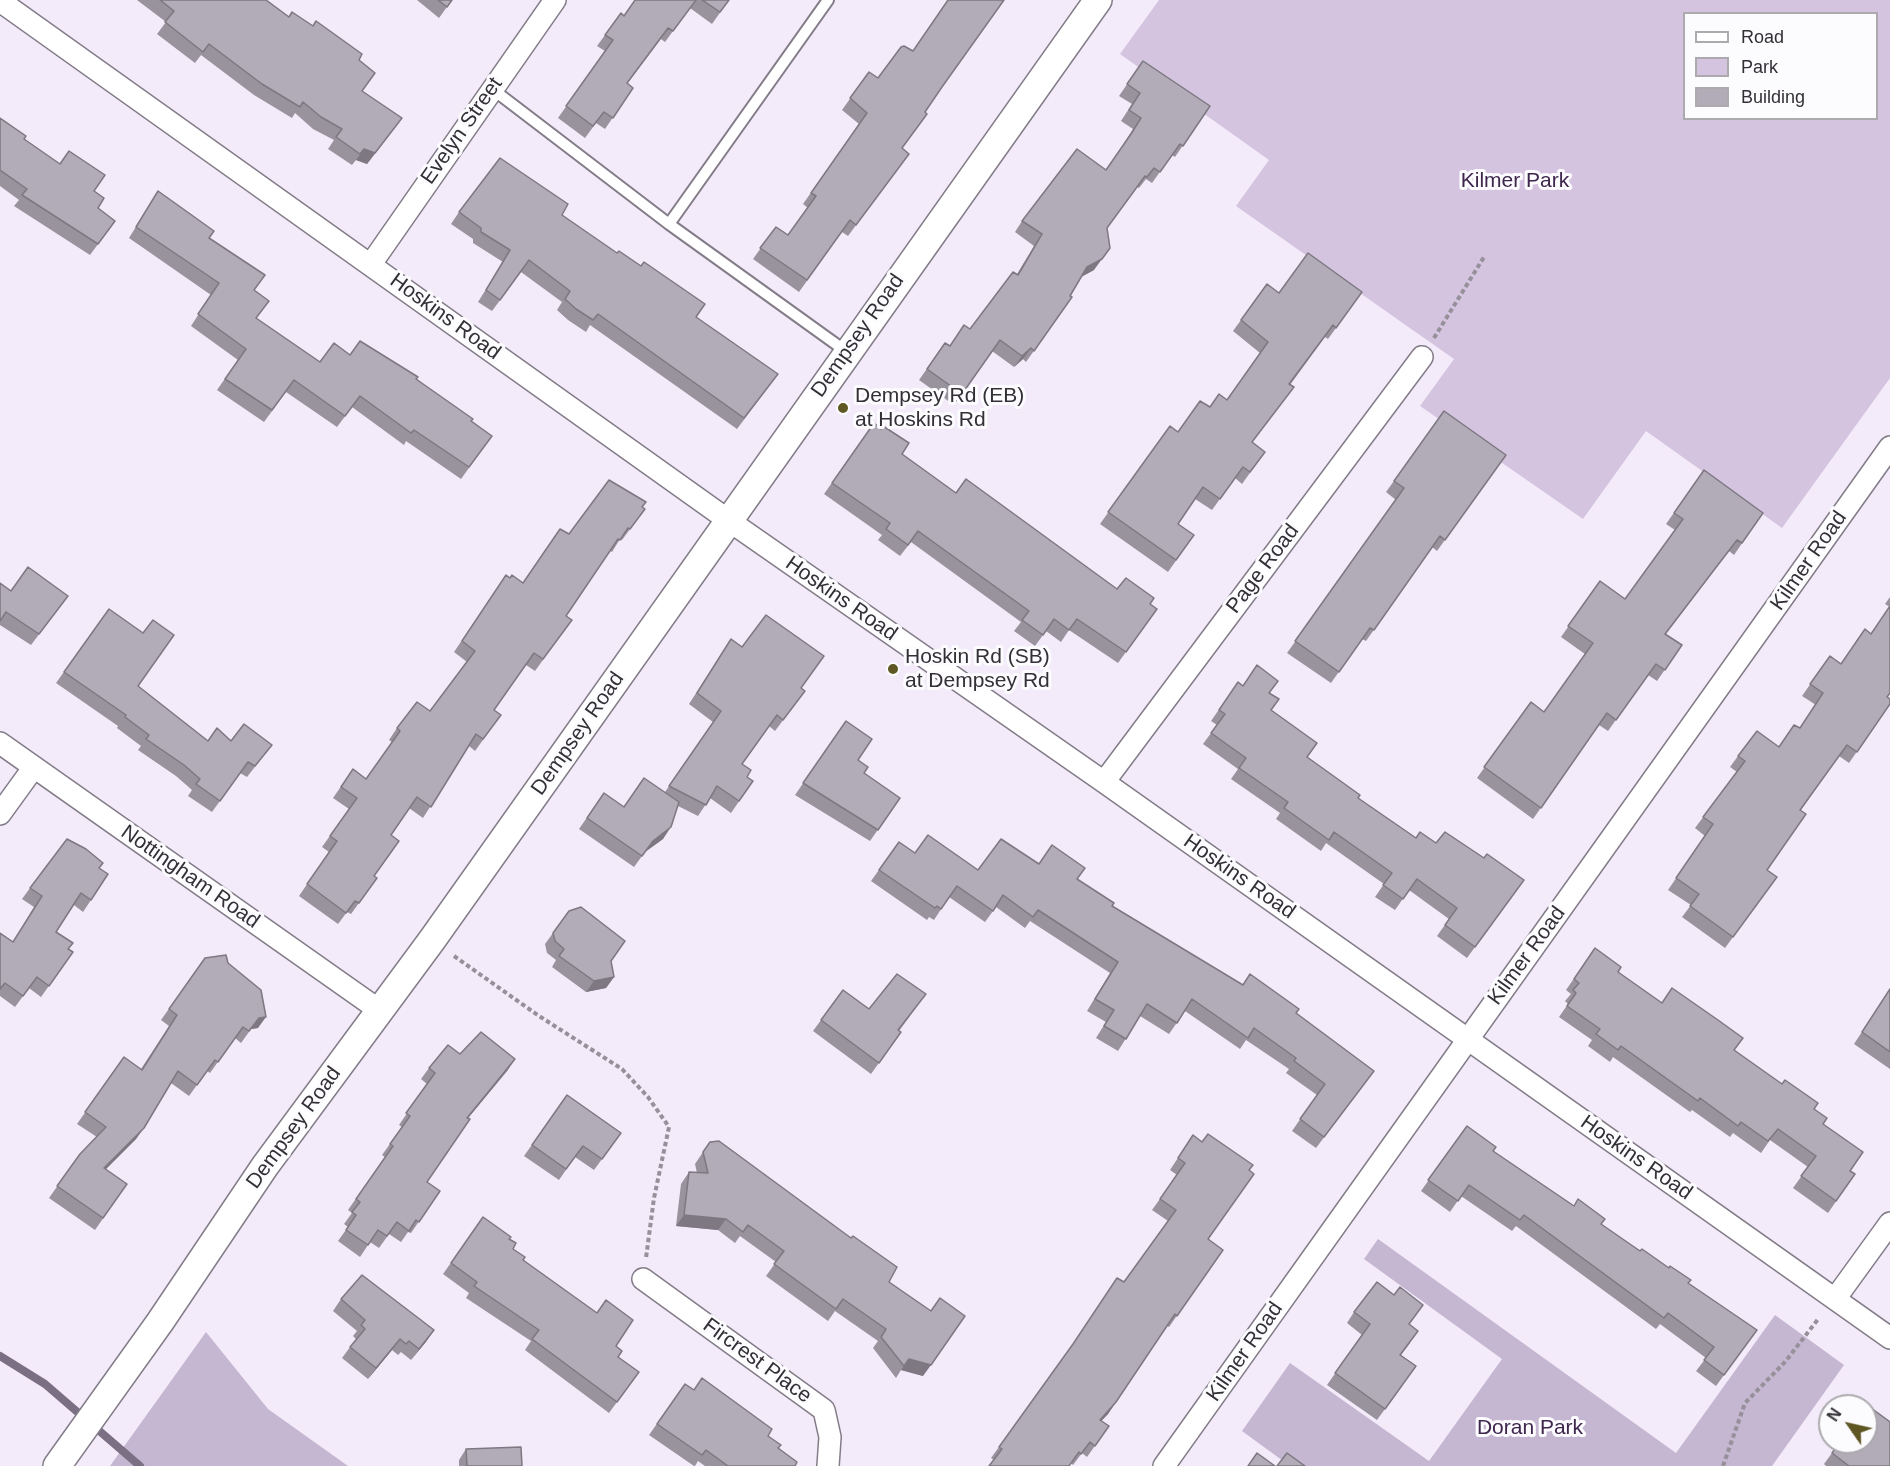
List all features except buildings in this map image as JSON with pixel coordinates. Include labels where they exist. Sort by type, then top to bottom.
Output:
[{"type":"street","name":"Evelyn Street","points":[[371,264],[491,88],[555,0]]},
{"type":"street","name":"Dempsey Road","points":[[57,1466],[265,1166],[432,940],[1098,0]]},
{"type":"street","name":"Hoskins Road","points":[[0,1],[728,520],[1104,782],[1890,1338]]},
{"type":"street","name":"Page Road","points":[[1104,782],[1422,357]]},
{"type":"street","name":"Kilmer Road","points":[[1164,1466],[1890,447]]},
{"type":"street","name":"Nottingham Road","points":[[0,743],[380,1010]]},
{"type":"street","points":[[0,814],[34,767]]},
{"type":"street","points":[[1835,1299],[1890,1223]]},
{"type":"street","name":"Fircrest Place","points":[[643,1279],[824,1410],[830,1437],[828,1466]]},
{"type":"lane","points":[[669,224],[828,0]]},
{"type":"lane","points":[[491,88],[669,224],[847,352]]},
{"type":"path","points":[[1422,357],[1484,257]]},
{"type":"path","points":[[432,940],[539,1016],[622,1068],[648,1097],[669,1127],[654,1198],[643,1279]]},
{"type":"path","points":[[1723,1466],[1745,1403],[1785,1362],[1835,1299]]},
{"type":"green space","name":"Kilmer Park","points":[[1159,0],[1890,0],[1890,378],[1782,528],[1646,431],[1583,519],[1420,406],[1454,359],[1236,206],[1269,160],[1120,54]]},
{"type":"green space","name":"Doran Park","points":[[1378,1239],[1676,1453],[1775,1315],[1844,1365],[1823,1394],[1818,1394],[1818,1401],[1772,1466],[1290,1466],[1242,1431],[1290,1363],[1429,1461],[1502,1359],[1364,1259]]},
{"type":"green space","points":[[206,1332],[268,1409],[348,1466],[110,1466]]},
{"type":"waterway","points":[[0,1356],[45,1384],[140,1466]]},
{"type":"place","name":"Dempsey Rd (EB) at Hoskins Rd","points":[[843,408]]},
{"type":"place","name":"Hoskin Rd (SB) at Dempsey Rd","points":[[893,669]]}]
